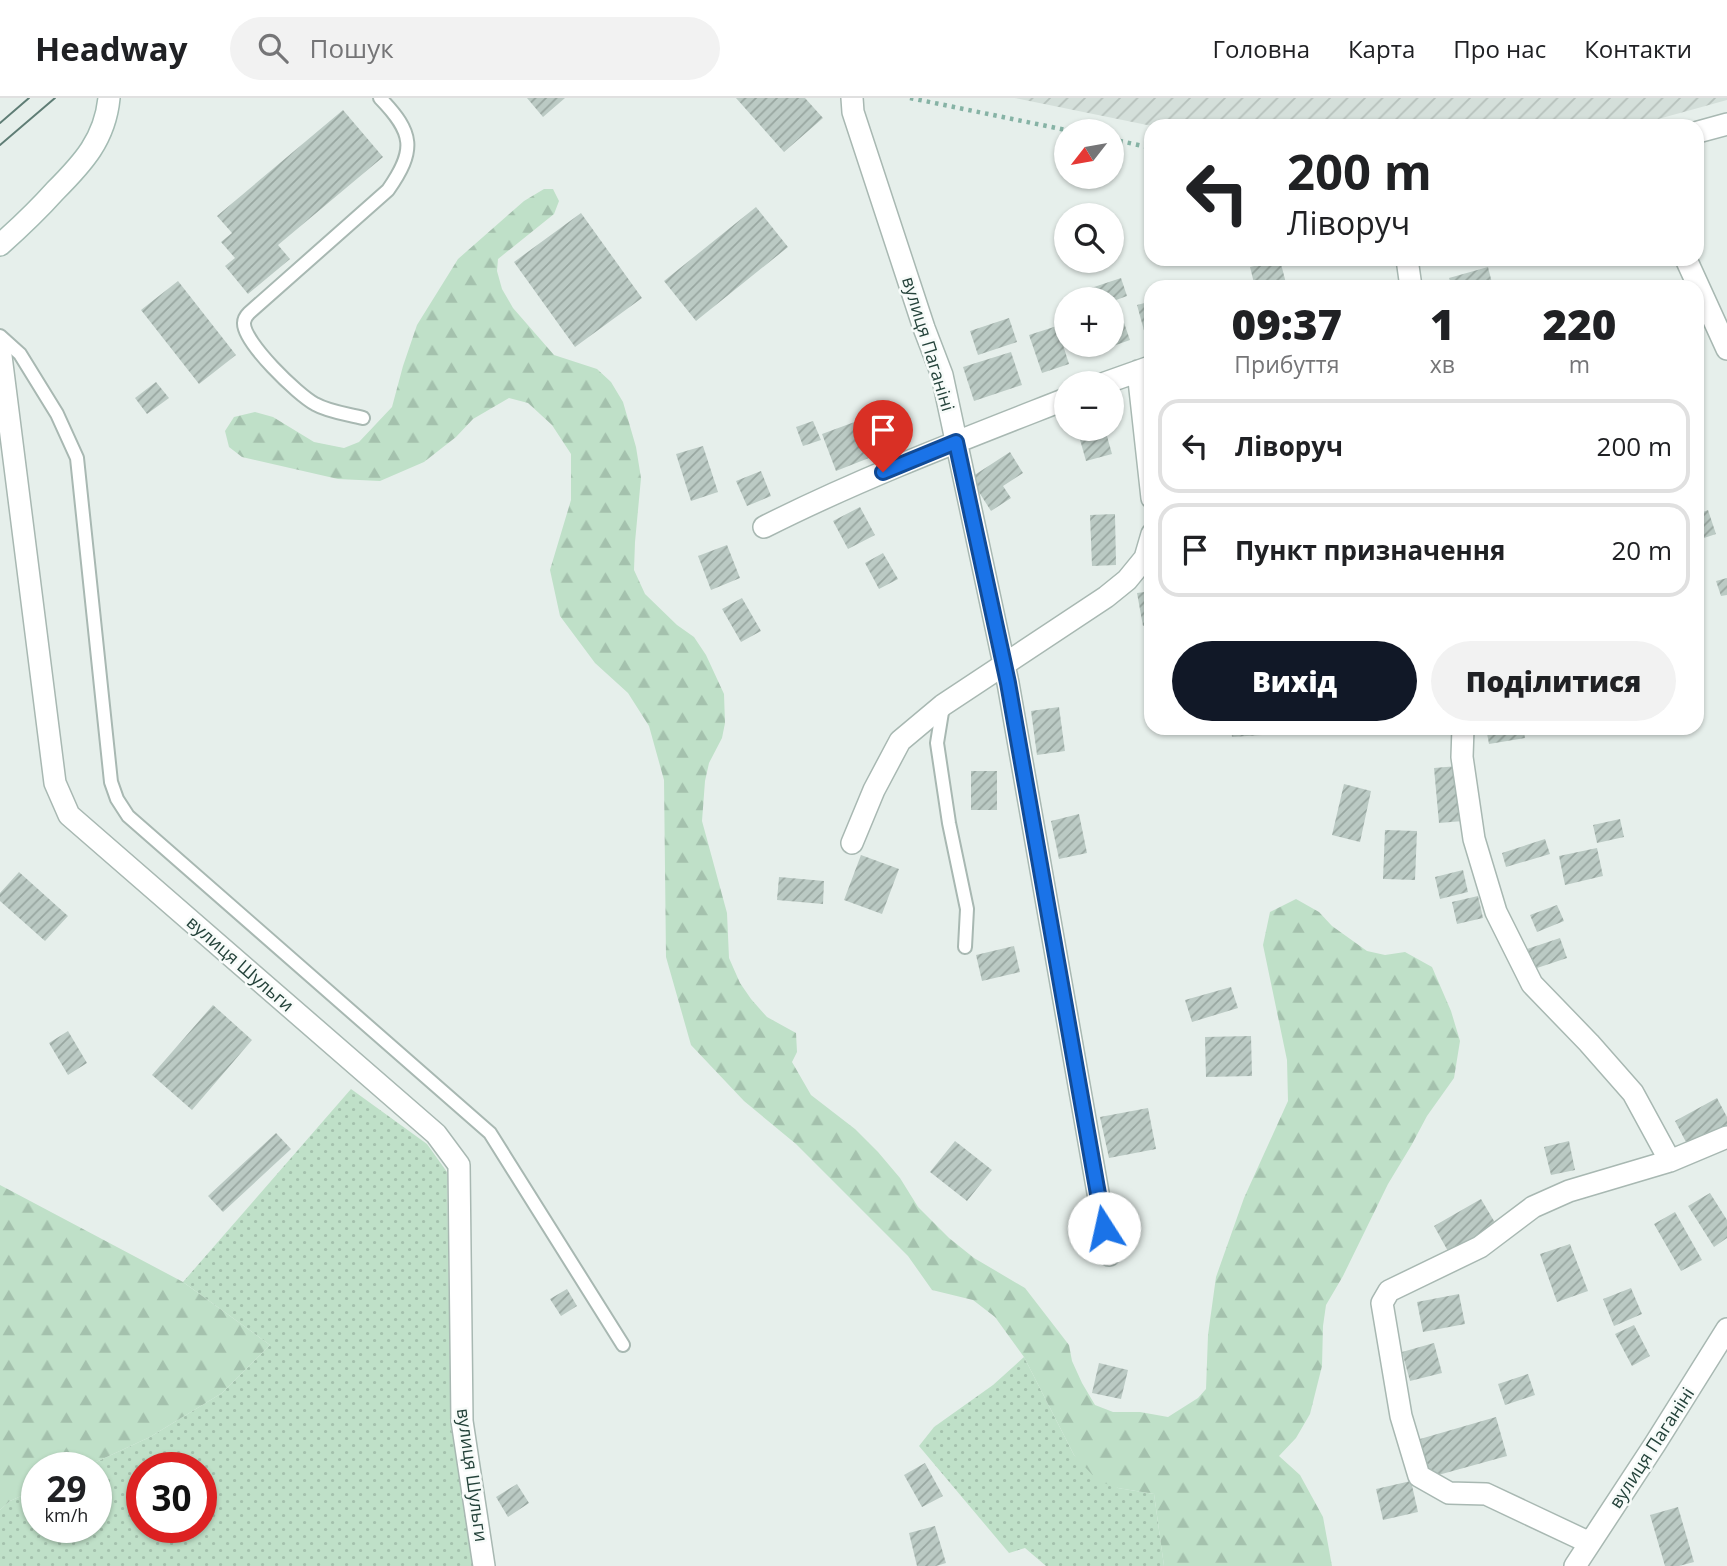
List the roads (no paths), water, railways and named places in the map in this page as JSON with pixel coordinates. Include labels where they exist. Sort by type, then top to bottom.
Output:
[{"type":"street","points":[[0,245],[30,219],[93,148],[107,114],[109,98]]},
{"type":"street","name":"вулиця Паганіні","points":[[852,98],[853,113],[942,375],[1005,665],[1109,1255]]},
{"type":"street","points":[[1704,130],[1727,124]]},
{"type":"street","points":[[1704,299],[1727,349]]},
{"type":"street","name":"вулиця Шульги","points":[[0,348],[55,783],[69,815],[436,1134],[460,1164],[462,1421],[484,1566]]},
{"type":"street","points":[[1124,376],[1144,369]]},
{"type":"street","points":[[764,527],[810,503],[1054,404]]},
{"type":"street","points":[[852,843],[874,790],[900,741],[943,705],[1106,597],[1127,580],[1144,559]]},
{"type":"street","points":[[1463,735],[1462,757],[1474,839],[1496,912],[1532,984],[1633,1093],[1670,1161]]},
{"type":"street","points":[[1590,1543],[1486,1494],[1449,1493],[1419,1476],[1401,1416],[1382,1303],[1388,1292],[1480,1247],[1533,1207],[1569,1191],[1670,1161],[1727,1137]]},
{"type":"street","name":"вулиця Паганіні","points":[[1575,1566],[1727,1329]]},
{"type":"lane","points":[[363,418],[317,405],[300,394],[261,353],[245,330],[244,323],[249,313],[388,190],[398,176],[408,152],[408,140],[394,112],[380,98]]},
{"type":"lane","points":[[0,336],[20,354],[63,426],[77,458],[111,782],[117,799],[128,816],[490,1133],[623,1345]]},
{"type":"lane","points":[[943,705],[937,743],[949,823],[967,908],[965,947]]},
{"type":"tram line","points":[[0,123],[29,98]]},
{"type":"tram line","points":[[0,145],[55,98]]}]
